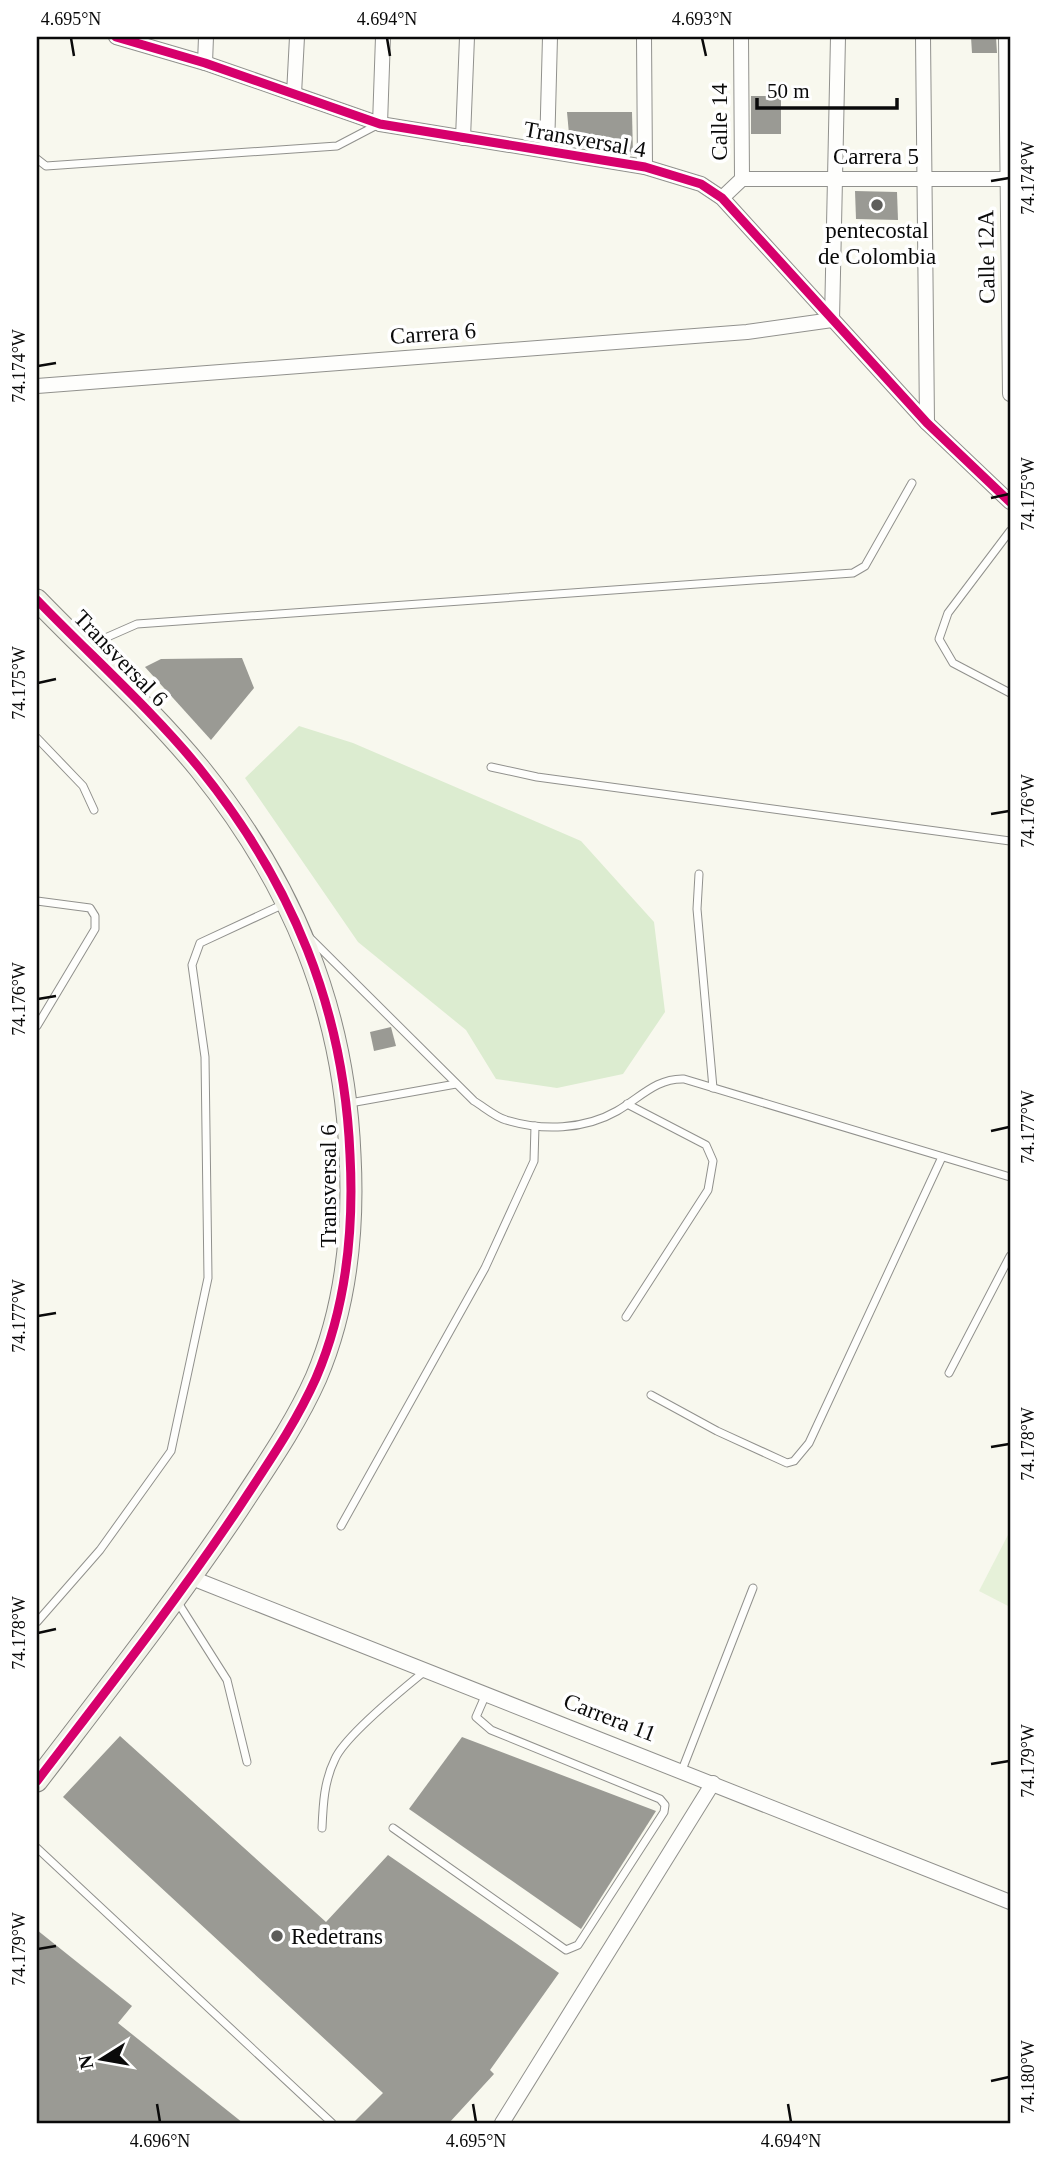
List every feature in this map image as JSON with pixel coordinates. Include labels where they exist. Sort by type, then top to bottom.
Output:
[{"type":"street","name":"Transversal 4","points":[[116,37],[205,63],[380,124],[645,167],[701,184],[722,198],[927,423],[1010,502]]},
{"type":"street","points":[[205,63],[206,37]]},
{"type":"street","points":[[294,94],[297,37]]},
{"type":"street","points":[[380,124],[383,37]]},
{"type":"street","points":[[463,138],[467,37]]},
{"type":"street","points":[[547,151],[550,37]]},
{"type":"street","points":[[644,37],[645,167]]},
{"type":"street","name":"Calle 14","points":[[722,198],[742,179],[741,37]]},
{"type":"street","points":[[832,320],[838,37]]},
{"type":"street","points":[[923,37],[927,423]]},
{"type":"street","name":"Calle 12A","points":[[1006,37],[1010,394]]},
{"type":"street","name":"Carrera 5","points":[[742,179],[1009,179]]},
{"type":"street","name":"Carrera 6","points":[[37,386],[747,332],[832,320]]},
{"type":"street","name":"Transversal 6","points":[[37,600],[201,770],[242,827],[288,902],[324,993],[347,1104],[351,1219],[340,1302],[327,1348],[291,1428],[192,1578],[37,1782]]},
{"type":"street","name":"Carrera 11","points":[[192,1578],[1010,1902]]},
{"type":"street","points":[[502,2123],[713,1783]]},
{"type":"lane","points":[[37,159],[46,166],[337,146],[380,124]]},
{"type":"lane","points":[[83,648],[137,624],[853,573],[865,566],[912,483]]},
{"type":"lane","points":[[1010,531],[948,613],[939,639],[953,663],[1010,694]]},
{"type":"lane","points":[[37,738],[83,786],[94,810]]},
{"type":"lane","points":[[491,767],[537,777],[1010,841]]},
{"type":"lane","points":[[699,874],[697,909],[713,1088]]},
{"type":"lane","points":[[37,901],[90,908],[95,916],[95,929],[37,1026]]},
{"type":"lane","points":[[37,1622],[100,1550],[171,1451],[208,1278],[205,1057],[192,965],[194,953],[201,943],[288,902]]},
{"type":"lane","points":[[301,930],[474,1101],[504,1119],[535,1126],[577,1126],[598,1120],[654,1085],[669,1079],[684,1079],[1010,1177]]},
{"type":"lane","points":[[347,1104],[456,1084]]},
{"type":"lane","points":[[626,1317],[708,1190],[713,1161],[706,1145],[627,1104]]},
{"type":"lane","points":[[341,1526],[485,1268],[534,1161],[535,1126]]},
{"type":"lane","points":[[651,1395],[717,1431],[787,1463],[794,1461],[809,1443],[942,1157]]},
{"type":"lane","points":[[948,1373],[1010,1256]]},
{"type":"lane","points":[[682,1770],[753,1588]]},
{"type":"lane","points":[[176,1599],[227,1680],[247,1762]]},
{"type":"lane","points":[[322,1828],[324,1790],[335,1756],[392,1698],[425,1671]]},
{"type":"lane","points":[[393,1828],[566,1950],[579,1945],[664,1812],[665,1805],[660,1799],[491,1730],[476,1717],[486,1694]]},
{"type":"lane","points":[[37,1848],[332,2123]]},
{"type":"green space","points":[[299,726],[353,743],[581,841],[654,922],[665,1012],[623,1074],[557,1088],[496,1079],[466,1030],[358,942],[245,778]]},
{"type":"green space","points":[[1010,1531],[1010,1607],[979,1591]]},
{"type":"building","points":[[971,37],[996,37],[997,53],[972,53]]},
{"type":"building","points":[[751,96],[781,96],[781,134],[751,134]]},
{"type":"building","points":[[567,112],[632,112],[633,155],[570,145]]},
{"type":"building","points":[[855,191],[897,192],[898,220],[856,219]]},
{"type":"building","points":[[242,658],[254,688],[211,740],[145,667],[161,659]]},
{"type":"building","points":[[391,1027],[396,1046],[374,1051],[370,1032]]},
{"type":"building","name":"Redetrans","points":[[120,1736],[326,1922],[388,1855],[559,1973],[490,2070],[494,2074],[449,2123],[353,2123],[383,2093],[63,1797]]},
{"type":"building","points":[[462,1737],[656,1811],[581,1929],[409,1809]]},
{"type":"building","points":[[37,1930],[132,2006],[118,2023],[243,2123],[37,2123]]},
{"type":"cycle path","points":[[116,37],[205,63],[380,124],[645,167],[701,184],[722,198],[927,423],[1010,502]]},
{"type":"cycle path","points":[[37,600],[141,704],[200,769],[233,812],[286,902],[324,998],[337,1049],[346,1101],[351,1183],[349,1240],[341,1296],[335,1324],[308,1395],[280,1445],[190,1579],[37,1781]]},
{"type":"place","name":"pentecostal de Colombia","points":[[877,205]]},
{"type":"place","name":"Redetrans","points":[[277,1936]]}]
